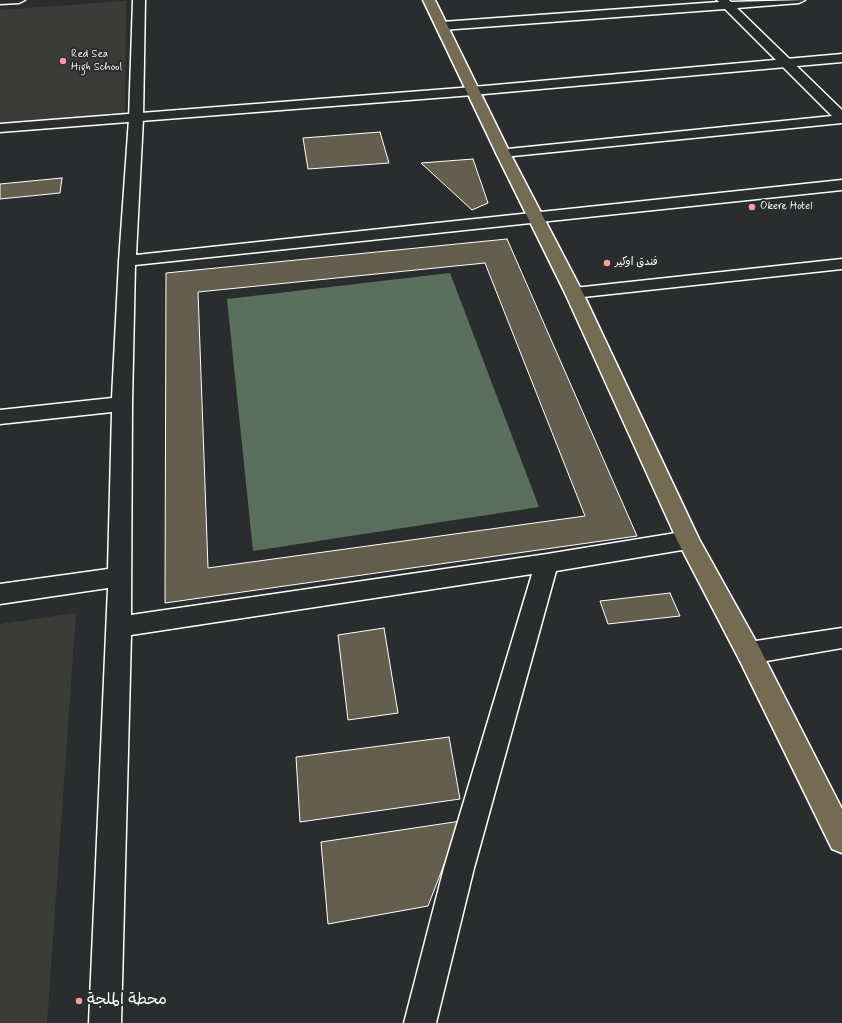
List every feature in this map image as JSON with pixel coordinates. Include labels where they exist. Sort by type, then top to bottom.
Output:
[{"type":"highway","points":[[429,0],[503,153],[574,293],[688,540],[749,653],[842,840]]},
{"type":"street","points":[[0,1],[19,0]]},
{"type":"street","points":[[105,1023],[120,627],[122,404],[127,261],[136,119],[139,0]]},
{"type":"street","points":[[442,26],[725,2],[799,0]]},
{"type":"street","points":[[725,2],[842,119]]},
{"type":"street","points":[[0,128],[136,119],[473,91],[842,58]]},
{"type":"street","points":[[503,153],[842,119]]},
{"type":"street","points":[[127,261],[842,184]]},
{"type":"street","points":[[574,293],[842,264]]},
{"type":"street","points":[[0,417],[122,404]]},
{"type":"street","points":[[120,627],[547,563],[688,540]]},
{"type":"street","points":[[420,1023],[459,868],[547,563]]},
{"type":"street","points":[[0,594],[120,577]]},
{"type":"street","points":[[749,653],[842,638]]},
{"type":"shaded area","name":"Red Sea High School","points":[[126,1],[125,113],[0,124],[0,10]]},
{"type":"shaded area","points":[[76,613],[47,1023],[0,1023],[0,624]]},
{"type":"green space","points":[[450,273],[539,507],[253,551],[227,299]]},
{"type":"building","points":[[380,132],[389,163],[308,169],[303,138]]},
{"type":"building","points":[[473,159],[488,203],[472,210],[421,163]]},
{"type":"building","points":[[62,178],[60,193],[0,199],[0,184]]},
{"type":"building","points":[[507,239],[637,536],[165,603],[166,273]],"holes":[[[485,263],[585,516],[208,568],[198,292]]]},
{"type":"building","points":[[670,593],[680,616],[608,624],[600,601]]},
{"type":"building","points":[[384,628],[398,713],[348,720],[338,635]]},
{"type":"building","points":[[449,737],[460,799],[300,822],[296,757]]},
{"type":"building","points":[[461,821],[428,906],[328,924],[321,842]]},
{"type":"place","name":"Red Sea High School","points":[[63,61]]},
{"type":"place","name":"Okere Hotel","points":[[752,207]]},
{"type":"place","name":"فندق اوكير","points":[[607,263]]},
{"type":"place","name":"محطة الملجة","points":[[79,1001]]}]
